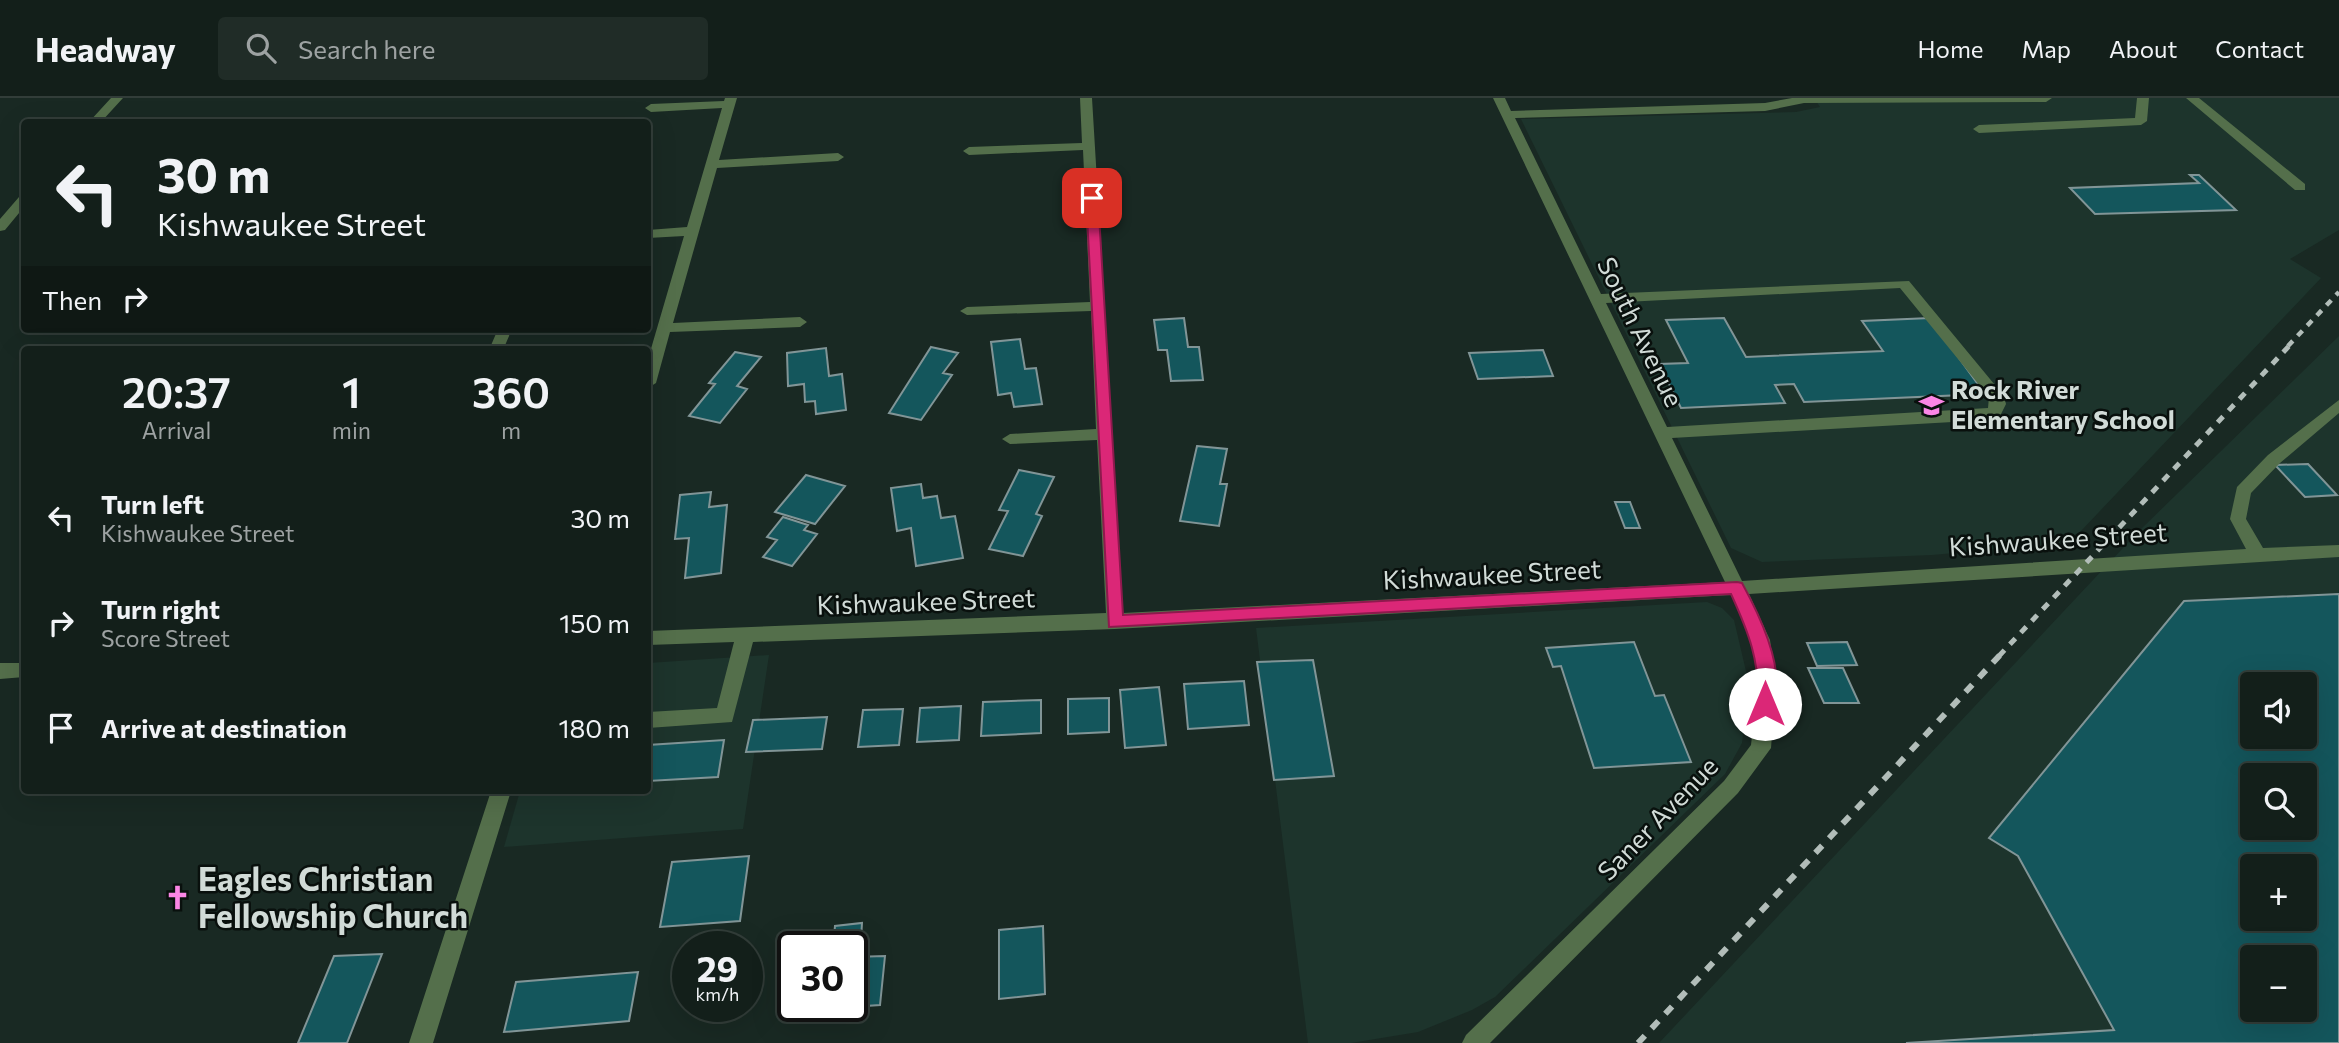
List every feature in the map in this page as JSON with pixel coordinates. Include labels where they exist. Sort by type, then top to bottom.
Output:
[{"type":"street","points":[[98,119],[117,98]]},
{"type":"street","points":[[1086,98],[1115,622]]},
{"type":"street","name":"South Avenue","points":[[1499,98],[1737,588]]},
{"type":"street","points":[[1507,115],[1765,107],[1803,99],[2046,98]]},
{"type":"street","points":[[1979,129],[2141,121],[2143,98]]},
{"type":"street","points":[[2192,98],[2300,187]]},
{"type":"street","points":[[651,108],[731,101],[664,328],[651,358]]},
{"type":"street","points":[[969,151],[1089,146]]},
{"type":"street","points":[[713,164],[838,157]]},
{"type":"street","points":[[0,227],[21,203]]},
{"type":"street","points":[[651,234],[693,231]]},
{"type":"street","points":[[1597,299],[1904,284],[1996,396],[1998,404],[1994,412],[1970,416],[1662,433]]},
{"type":"street","points":[[967,312],[1098,306]]},
{"type":"street","points":[[664,328],[800,322]]},
{"type":"street","points":[[2259,555],[2238,519],[2243,491],[2274,459],[2339,405]]},
{"type":"street","points":[[1010,439],[1105,434]]},
{"type":"street","name":"Kishwaukee Street","points":[[651,638],[1115,622],[1737,588],[2088,563],[2339,551]]},
{"type":"street","name":"Saner Avenue","points":[[1474,1043],[1731,787],[1761,748],[1766,672],[1760,640],[1737,588]]},
{"type":"street","points":[[651,720],[725,716],[745,635]]},
{"type":"street","points":[[0,671],[21,670]]},
{"type":"street","points":[[421,1043],[500,794]]},
{"type":"shaded area","name":"Rock River Elementary School","points":[[1814,98],[2339,98],[2339,230],[2290,259],[2321,278],[2080,532],[2057,544],[1932,555],[1762,562],[1731,548],[1521,119],[1796,112],[1820,107]]},
{"type":"shaded area","points":[[2339,336],[2339,1043],[1659,1043],[2138,532]]},
{"type":"shaded area","points":[[1707,602],[1722,608],[1734,620],[1749,684],[1742,743],[1725,774],[1495,997],[1472,1010],[1418,1032],[1351,1043],[1308,1043],[1256,628]]},
{"type":"shaded area","points":[[769,655],[743,829],[504,847],[519,794],[651,794],[651,663]]},
{"type":"building","points":[[2190,175],[2199,175],[2236,210],[2095,214],[2070,188],[2199,183]]},
{"type":"building","points":[[1184,318],[1188,347],[1199,347],[1203,380],[1171,381],[1167,350],[1158,350],[1154,320]]},
{"type":"building","points":[[1724,318],[1746,357],[1883,351],[1862,321],[1930,318],[1985,394],[1804,402],[1794,384],[1775,385],[1785,403],[1681,408],[1659,364],[1688,363],[1666,320]]},
{"type":"building","points":[[1020,339],[1025,369],[1036,368],[1042,404],[1014,407],[1011,393],[998,395],[991,342]]},
{"type":"building","points":[[931,347],[958,353],[943,373],[952,375],[921,420],[889,413]]},
{"type":"building","points":[[826,348],[829,376],[842,374],[846,410],[816,414],[815,401],[805,402],[804,384],[788,386],[787,353]]},
{"type":"building","points":[[1543,350],[1553,376],[1478,379],[1469,353]]},
{"type":"building","points":[[735,352],[761,357],[737,386],[747,389],[720,423],[689,416],[715,384],[709,383]]},
{"type":"building","points":[[1197,446],[1227,449],[1220,484],[1227,484],[1219,526],[1180,521]]},
{"type":"building","points":[[2308,464],[2337,495],[2305,497],[2275,465]]},
{"type":"building","points":[[1019,470],[1054,477],[1036,514],[1042,516],[1023,556],[989,549],[1008,511],[999,510]]},
{"type":"building","points":[[806,475],[845,486],[815,524],[775,512]]},
{"type":"building","points":[[921,484],[923,498],[937,496],[941,518],[955,516],[963,558],[916,566],[911,528],[897,531],[891,488]]},
{"type":"building","points":[[711,492],[709,507],[727,505],[721,573],[685,578],[689,538],[675,539],[680,495]]},
{"type":"building","points":[[1615,502],[1630,502],[1640,528],[1625,528]]},
{"type":"building","points":[[783,517],[808,525],[804,530],[817,534],[792,566],[763,557],[777,540],[767,537]]},
{"type":"building","points":[[2339,594],[2339,1043],[1906,1043],[2114,1030],[2018,856],[1989,838],[2184,601]]},
{"type":"building","points":[[1634,642],[1655,696],[1664,695],[1691,762],[1594,768],[1561,666],[1553,667],[1546,648]]},
{"type":"building","points":[[1847,642],[1857,665],[1817,666],[1807,643]]},
{"type":"building","points":[[1313,660],[1334,776],[1274,780],[1257,662]]},
{"type":"building","points":[[1808,668],[1843,668],[1859,703],[1824,703]]},
{"type":"building","points":[[1244,681],[1249,725],[1188,729],[1184,684]]},
{"type":"building","points":[[1159,687],[1166,745],[1125,748],[1120,690]]},
{"type":"building","points":[[1109,698],[1109,732],[1068,734],[1068,699]]},
{"type":"building","points":[[1041,700],[1041,733],[981,736],[983,702]]},
{"type":"building","points":[[961,706],[959,740],[917,742],[920,708]]},
{"type":"building","points":[[903,709],[899,745],[858,747],[863,710]]},
{"type":"building","points":[[827,717],[822,749],[746,752],[753,720]]},
{"type":"building","points":[[724,740],[718,777],[651,781],[651,745]]},
{"type":"building","points":[[749,856],[740,921],[660,927],[672,862]]},
{"type":"building","points":[[862,923],[862,931],[835,931],[835,926]]},
{"type":"building","points":[[1043,926],[1045,994],[999,999],[999,930]]},
{"type":"building","points":[[382,954],[347,1043],[298,1043],[334,956]]},
{"type":"building","points":[[885,956],[880,1005],[868,1006],[868,957]]},
{"type":"building","points":[[638,972],[629,1021],[504,1032],[516,982]]},
{"type":"railway","points":[[2288,346],[2339,292]]},
{"type":"railway","points":[[1999,656],[2290,345]]},
{"type":"railway","points":[[1638,1043],[2001,654]]},
{"type":"place","name":"Rock River Elementary School","points":[[1931,405]]},
{"type":"place","name":"Eagles Christian Fellowship Church","points":[[178,898]]},
{"type":"route","points":[[1092,198],[1115,622],[1737,588],[1760,640],[1767,682],[1765,704]]}]
